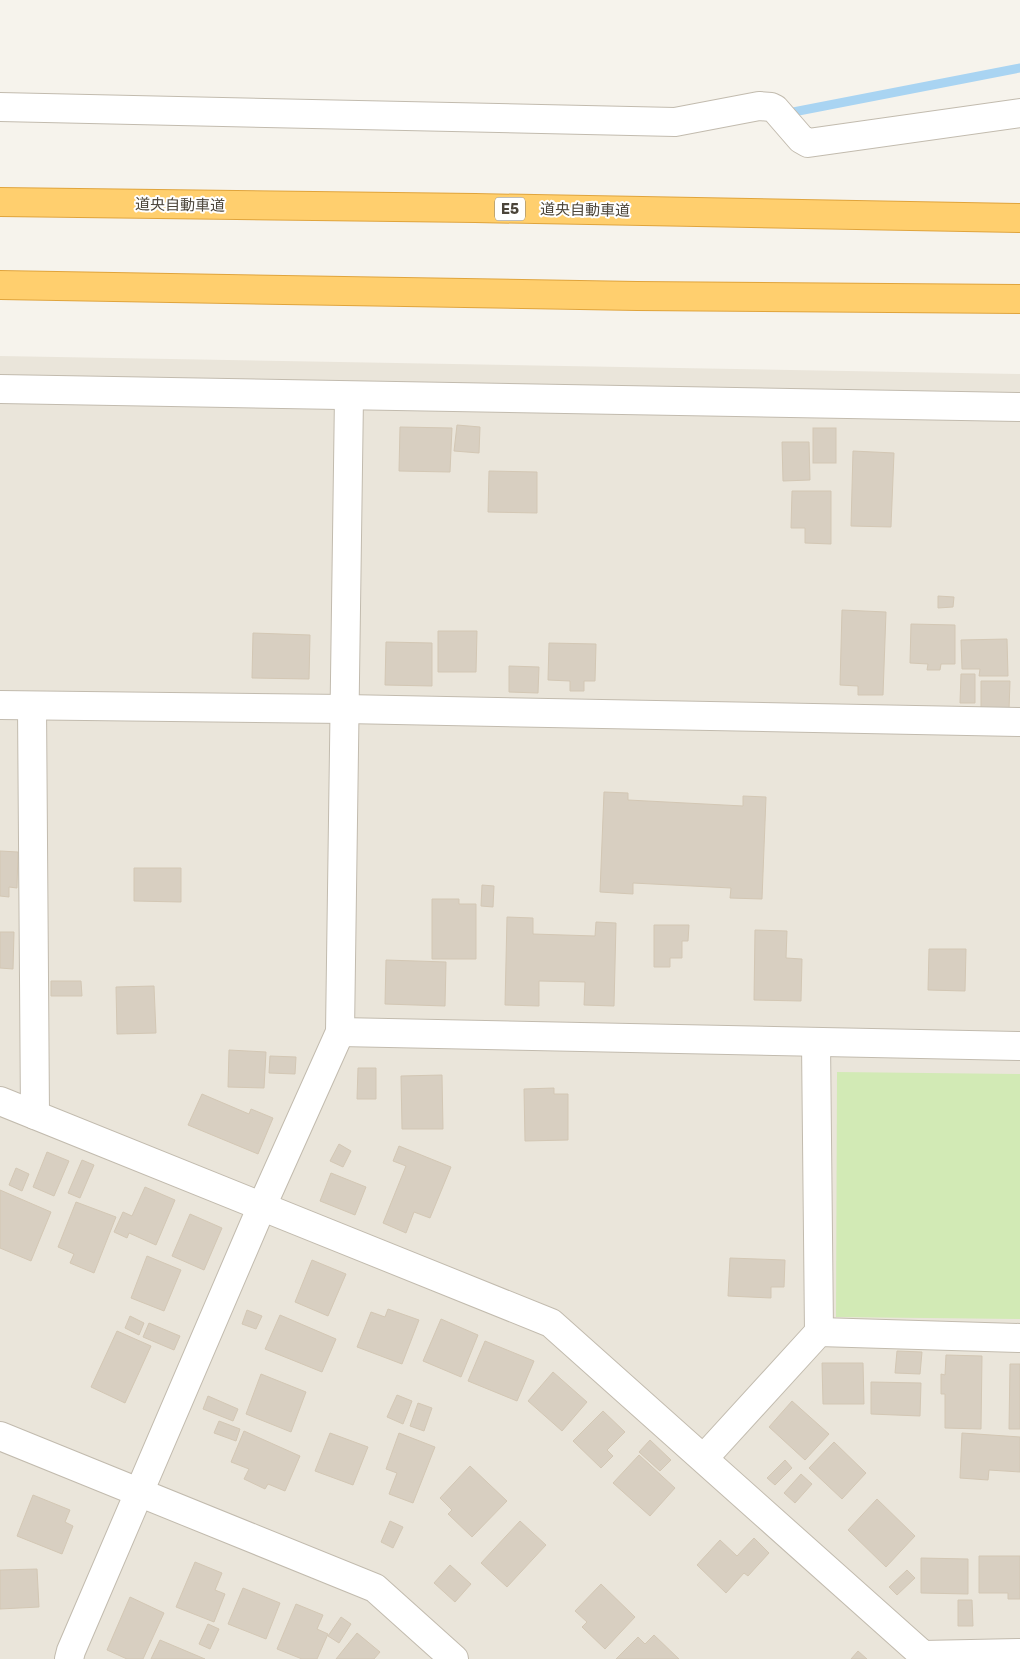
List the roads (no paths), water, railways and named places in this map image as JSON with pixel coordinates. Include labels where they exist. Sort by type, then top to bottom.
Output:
[{"type":"highway","name":"道央自動車道","points":[[0,202],[1020,218]]},
{"type":"highway","points":[[0,285],[637,296],[1020,299]]},
{"type":"street","points":[[0,107],[675,122],[760,106],[771,107],[780,114],[801,139],[808,144],[1020,113]]},
{"type":"street","points":[[0,389],[1020,407]]},
{"type":"street","points":[[69,1659],[262,1206],[340,1032],[349,396]]},
{"type":"street","points":[[0,705],[346,709],[1020,722]]},
{"type":"street","points":[[32,706],[35,1115]]},
{"type":"street","points":[[340,1032],[1020,1046]]},
{"type":"street","points":[[704,1458],[819,1332],[816,1042]]},
{"type":"street","points":[[0,1101],[551,1323],[923,1655],[1020,1653]]},
{"type":"street","points":[[819,1332],[1020,1338]]},
{"type":"street","points":[[0,1436],[375,1588],[454,1659]]},
{"type":"waterway","points":[[783,114],[1020,68]]}]
